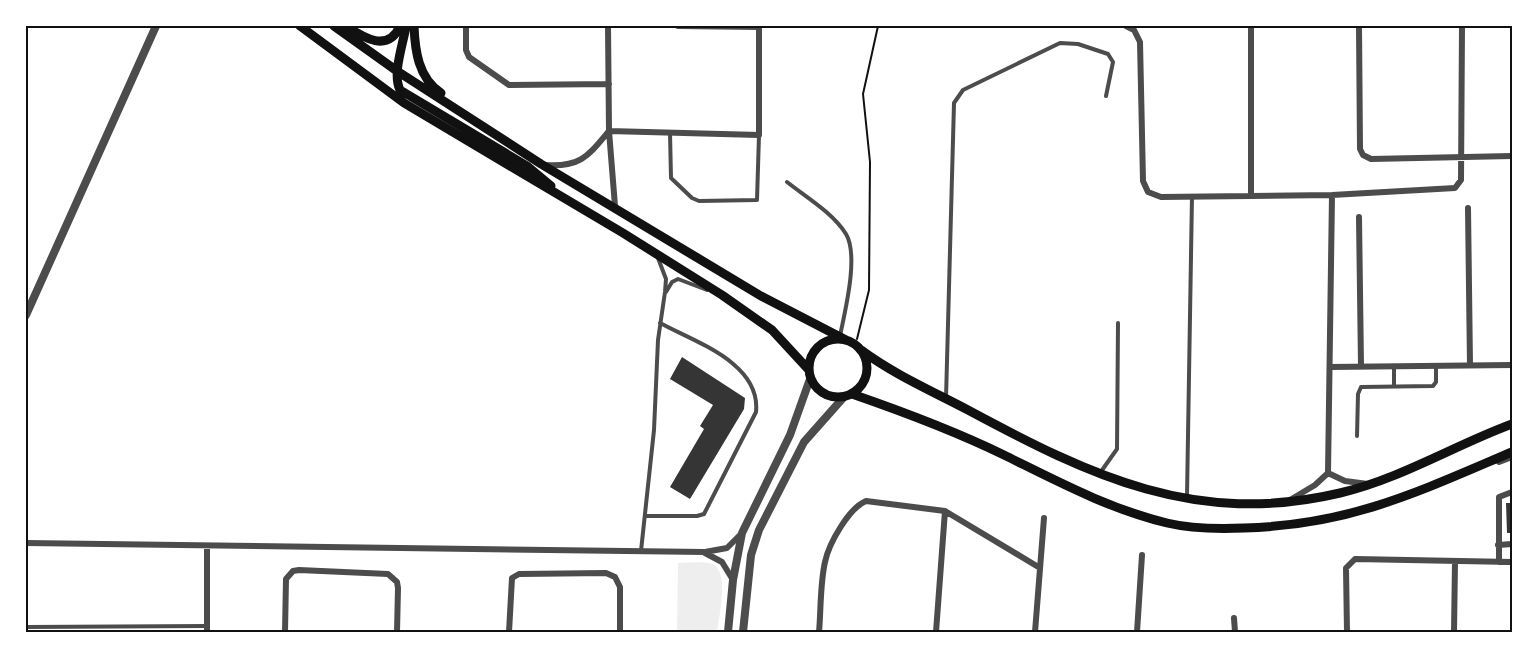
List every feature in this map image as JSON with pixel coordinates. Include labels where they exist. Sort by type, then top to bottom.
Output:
[{"type":"main road","points":[[300,26],[404,103],[651,250],[722,295],[772,330],[808,369]]},
{"type":"main road","points":[[334,26],[397,71],[541,164],[761,296],[850,343],[884,367],[1075,464],[1142,489],[1187,500],[1285,502],[1342,493],[1409,469],[1512,424]]},
{"type":"main road","points":[[346,26],[368,40],[379,42],[391,38],[400,26]]},
{"type":"main road","points":[[406,26],[396,81],[406,95],[527,166],[571,203]]},
{"type":"main road","points":[[414,26],[419,62],[428,82],[479,117],[488,130]]},
{"type":"main road","points":[[847,396],[865,379],[867,369],[850,343],[832,339],[820,345],[812,356],[808,369],[810,379],[823,394],[847,396],[979,443],[1082,493],[1169,524],[1220,529],[1309,523],[1368,511],[1512,452]]},
{"type":"street","points":[[26,315],[156,26]]},
{"type":"street","points":[[466,26],[466,50],[469,57],[509,85],[609,84]]},
{"type":"street","points":[[608,26],[609,131],[615,207]]},
{"type":"street","points":[[541,164],[578,162],[585,158],[609,131],[759,135],[759,26],[678,26]]},
{"type":"street","points":[[1125,26],[1134,30],[1140,42],[1145,187],[1148,192],[1161,197],[1332,195],[1457,187],[1461,180],[1462,26]]},
{"type":"street","points":[[1251,26],[1251,195]]},
{"type":"street","points":[[1359,26],[1359,148],[1363,155],[1371,159],[1512,156]]},
{"type":"street","points":[[1285,502],[1315,485],[1328,473],[1332,195]]},
{"type":"street","points":[[1468,207],[1470,365]]},
{"type":"street","points":[[1359,217],[1361,366]]},
{"type":"street","points":[[1330,366],[1512,365]]},
{"type":"street","points":[[728,633],[733,580],[742,533],[790,435],[810,379]]},
{"type":"street","points":[[743,633],[751,555],[759,530],[804,442],[847,396]]},
{"type":"street","points":[[1467,472],[1512,457]]},
{"type":"street","points":[[1328,473],[1345,481],[1368,484]]},
{"type":"street","points":[[1499,562],[1499,497],[1512,492]]},
{"type":"street","points":[[819,633],[825,560],[855,506],[866,501],[945,511],[1040,568]]},
{"type":"street","points":[[936,633],[945,511]]},
{"type":"street","points":[[1035,633],[1044,518]]},
{"type":"street","points":[[26,543],[705,552],[727,548],[742,533]]},
{"type":"street","points":[[1498,545],[1512,544]]},
{"type":"street","points":[[207,546],[207,629]]},
{"type":"street","points":[[705,552],[722,562],[733,580]]},
{"type":"street","points":[[1137,633],[1142,555]]},
{"type":"street","points":[[1347,633],[1346,568],[1348,562],[1355,559],[1512,562]]},
{"type":"street","points":[[1454,633],[1455,562]]},
{"type":"street","points":[[285,633],[285,585],[289,575],[298,570],[383,573],[393,577],[398,588],[397,633]]},
{"type":"street","points":[[509,633],[512,578],[519,574],[606,573],[615,577],[620,586],[620,633]]},
{"type":"street","points":[[1234,618],[1235,633]]},
{"type":"lane","points":[[946,399],[954,103],[963,90],[1060,43],[1078,44],[1108,54],[1113,62],[1106,96]]},
{"type":"lane","points":[[670,132],[670,178],[692,198],[699,201],[757,200],[759,135]]},
{"type":"lane","points":[[787,182],[838,224],[848,237],[851,254],[848,294],[850,343]]},
{"type":"lane","points":[[1187,500],[1192,196]]},
{"type":"lane","points":[[641,552],[654,430],[660,323],[665,292],[663,268],[651,250]]},
{"type":"lane","points":[[665,292],[672,282],[678,279],[722,295]]},
{"type":"lane","points":[[645,516],[704,514],[756,412],[757,400],[754,391],[735,364],[660,323]]},
{"type":"lane","points":[[1100,474],[1117,449],[1118,323]]},
{"type":"lane","points":[[1394,366],[1394,386]]},
{"type":"lane","points":[[1358,436],[1359,390],[1365,386],[1433,386],[1436,382],[1436,366]]},
{"type":"lane","points":[[26,627],[207,629]]},
{"type":"path","points":[[850,343],[861,330],[869,290],[870,162],[863,94],[878,26]]},
{"type":"shaded area","points":[[678,563],[712,564],[721,575],[722,595],[717,632],[677,632]]},
{"type":"building","points":[[682,357],[745,398],[744,409],[690,499],[670,487],[704,429],[700,426],[713,405],[670,379]]},
{"type":"building","points":[[1506,503],[1512,503],[1512,533],[1507,533]]}]
